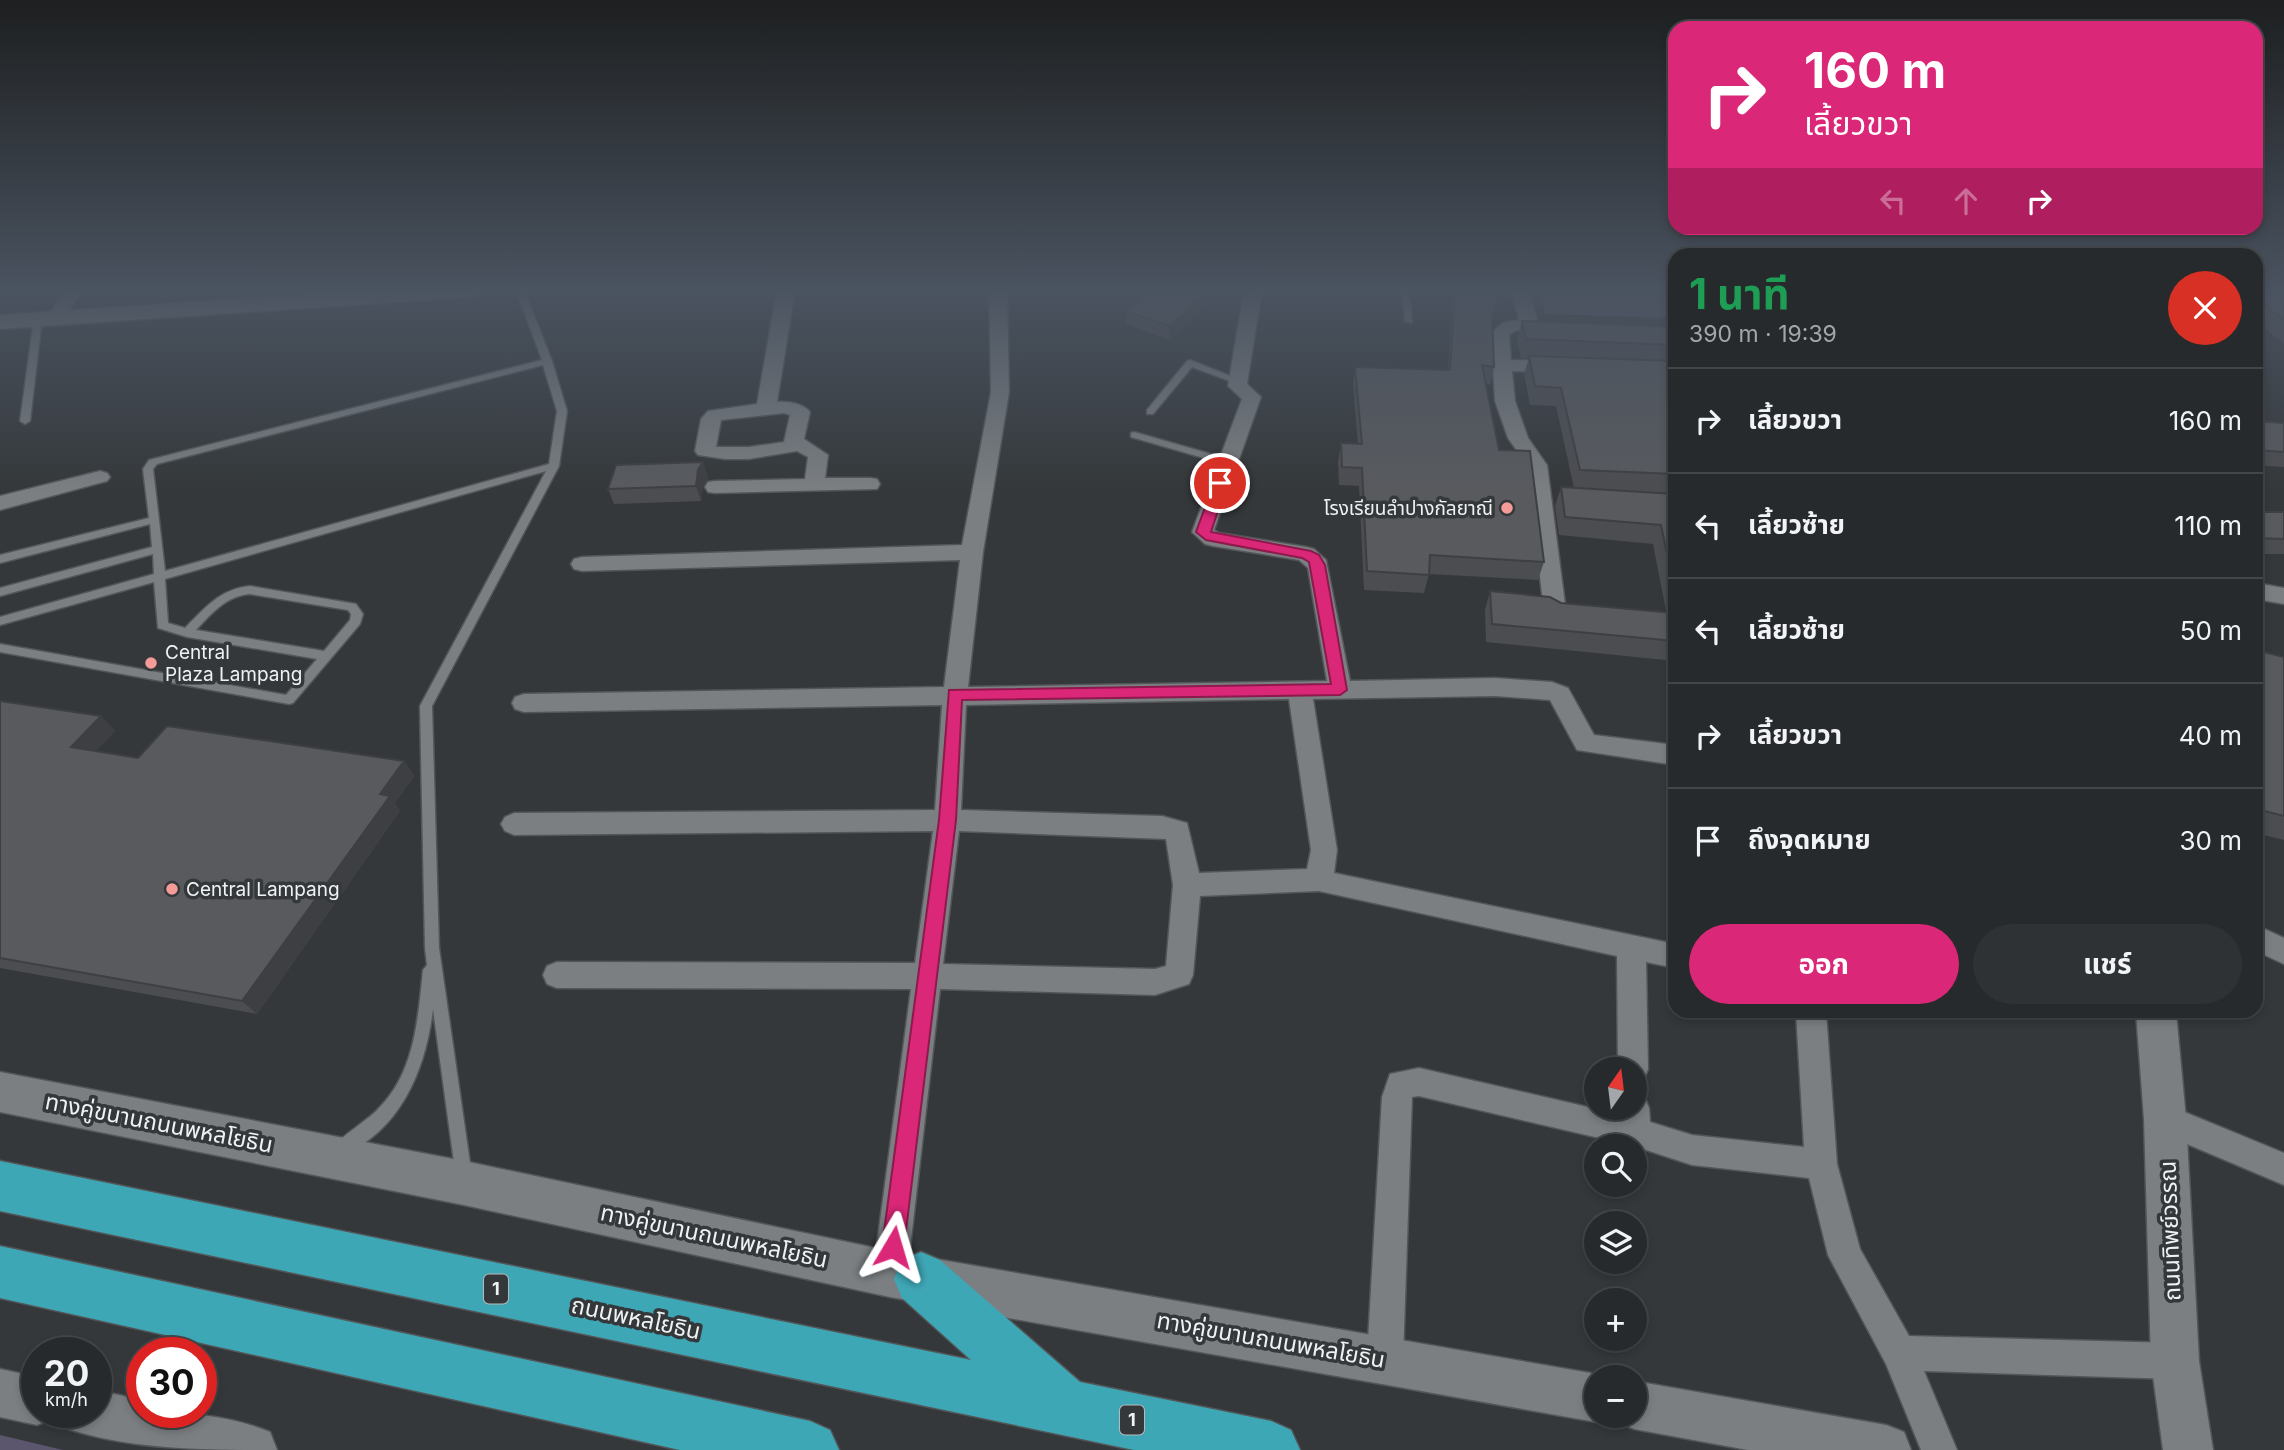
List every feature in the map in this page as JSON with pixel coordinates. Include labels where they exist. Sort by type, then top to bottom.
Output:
[{"type":"highway","name":"ถนนพหลโยธิน","points":[[0,1186],[1271,1450]]},
{"type":"highway","points":[[0,1272],[810,1450]]},
{"type":"highway","points":[[905,1277],[1063,1405]]},
{"type":"main road","name":"ถนนทิพย์วรรณ","points":[[2157,1018],[2165,1119],[2175,1361],[2188,1450]]},
{"type":"main road","name":"ทางคู่ขนานถนนพหลโยธิน","points":[[0,1092],[464,1183],[905,1277],[1584,1396]]},
{"type":"main road","points":[[0,1393],[21,1398]]},
{"type":"main road","points":[[1647,1407],[1886,1450]]},
{"type":"main road","points":[[112,1418],[252,1450]]},
{"type":"street","points":[[766,408],[775,358]]},
{"type":"street","points":[[905,1277],[928,976],[947,820],[955,694],[972,552],[1000,392],[999,358]]},
{"type":"street","points":[[1242,358],[1237,386],[1252,397],[1203,532],[1213,539],[1306,554],[1314,559],[1318,565],[1340,690]]},
{"type":"street","points":[[1501,358],[1505,401],[1518,438],[1536,465],[1555,611],[1595,615]]},
{"type":"street","points":[[1501,365],[1581,368]]},
{"type":"street","points":[[785,407],[800,412],[795,442],[793,446],[786,448],[717,453],[705,451],[711,419],[715,415],[766,408],[785,407]]},
{"type":"street","points":[[795,442],[818,454],[814,485]]},
{"type":"street","points":[[0,503],[100,477]]},
{"type":"street","points":[[715,487],[870,484]]},
{"type":"street","points":[[1541,496],[1568,498]]},
{"type":"street","points":[[582,564],[972,552]]},
{"type":"street","points":[[2263,592],[2284,596]]},
{"type":"street","points":[[524,703],[1495,687],[1552,691],[1560,694],[1586,743],[1668,754]]},
{"type":"street","points":[[1300,690],[1324,850],[1319,880]]},
{"type":"street","points":[[514,824],[947,820],[1162,827],[1178,831],[1187,885],[1179,975],[1155,982],[928,976],[557,975]]},
{"type":"street","points":[[1187,885],[1319,880],[1668,954]]},
{"type":"street","points":[[2263,941],[2284,952]]},
{"type":"street","points":[[1631,946],[1633,1057]]},
{"type":"street","points":[[1811,1018],[1821,1164],[1845,1255],[1899,1353],[1939,1450]]},
{"type":"street","points":[[1385,1359],[1397,1097],[1401,1084],[1419,1082],[1584,1111]]},
{"type":"street","points":[[2165,1119],[2284,1169]]},
{"type":"street","points":[[1634,1120],[1692,1150],[1821,1164]]},
{"type":"street","points":[[1899,1353],[2175,1361]]},
{"type":"lane","points":[[25,421],[39,358]]},
{"type":"lane","points":[[464,1183],[432,948],[426,706],[554,466],[562,411],[546,358]]},
{"type":"lane","points":[[326,656],[187,632],[162,625],[158,550],[148,469],[153,462],[547,361]]},
{"type":"lane","points":[[1150,412],[1190,363],[1238,381]]},
{"type":"lane","points":[[1134,435],[1228,462]]},
{"type":"lane","points":[[0,621],[554,466]]},
{"type":"lane","points":[[0,559],[153,520]]},
{"type":"lane","points":[[0,592],[158,550]]},
{"type":"lane","points":[[0,648],[289,699],[356,621],[357,614],[352,607],[250,590],[235,590],[224,596],[187,632]]},
{"type":"lane","points":[[326,1156],[372,1127],[401,1095],[413,1074],[427,1000],[432,948]]},
{"type":"shaded area","points":[[0,1435],[63,1450],[0,1450]]},
{"type":"building","points":[[1451,358],[1494,358],[1494,367],[1482,365],[1499,450],[1530,451],[1544,562],[1430,555],[1429,575],[1367,571],[1362,468],[1342,467],[1341,443],[1362,444],[1355,367],[1450,370]]},
{"type":"building","points":[[1529,358],[1668,361],[1668,474],[1580,470],[1561,388],[1535,386]]},
{"type":"building","points":[[2263,422],[2284,423],[2284,452],[2263,450]]},
{"type":"building","points":[[703,462],[698,470],[696,486],[608,489],[616,465]]},
{"type":"building","points":[[1561,487],[1668,494],[1668,559],[1661,525],[1565,517]]},
{"type":"building","points":[[2263,512],[2284,512],[2284,539],[2263,538]]},
{"type":"building","points":[[1490,591],[1550,597],[1561,603],[1668,612],[1668,640],[1492,624]]},
{"type":"building","points":[[2263,652],[2284,657],[2284,816],[2263,811]]},
{"type":"building","name":"Central Lampang","points":[[0,701],[101,716],[71,747],[138,758],[167,726],[404,761],[380,794],[390,796],[242,1001],[0,958]]},
{"type":"place","name":"โรงเรียนลำปางกัลยาณี","points":[[1507,508]]},
{"type":"place","name":"Central Plaza Lampang","points":[[151,663]]},
{"type":"place","name":"Central Lampang","points":[[172,889]]},
{"type":"route","points":[[893,1247],[947,820],[955,694],[1340,690],[1318,565],[1306,554],[1206,536],[1203,532],[1205,524],[1220,483]]}]
